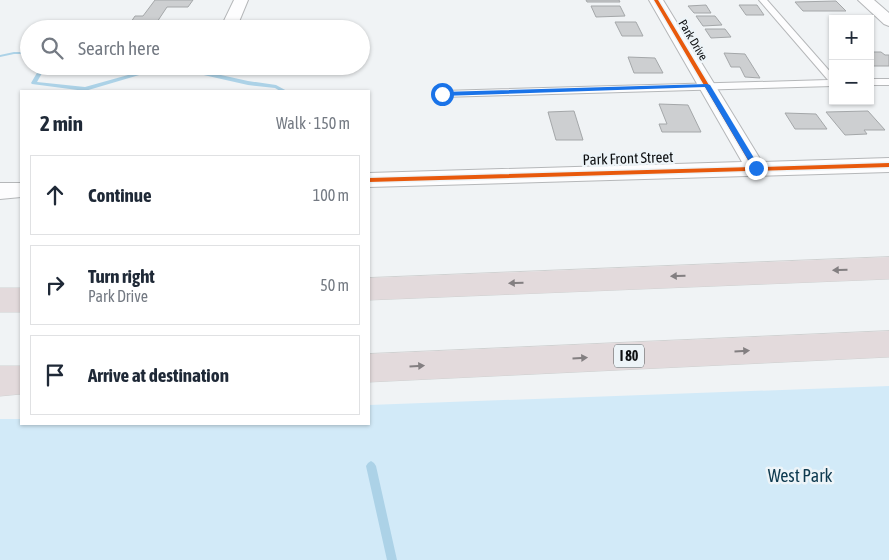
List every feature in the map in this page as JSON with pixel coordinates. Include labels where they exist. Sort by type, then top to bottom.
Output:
[{"type":"highway","points":[[370,289],[889,268]]},
{"type":"highway","points":[[0,300],[20,300]]},
{"type":"highway","name":"I 80","points":[[370,368],[889,344]]},
{"type":"highway","points":[[0,381],[20,380]]},
{"type":"street","points":[[232,20],[241,0]]},
{"type":"street","name":"Park Drive","points":[[656,0],[756,168]]},
{"type":"street","points":[[865,0],[889,21]]},
{"type":"street","name":"Park Front Street","points":[[370,180],[889,165]]},
{"type":"street","points":[[0,190],[20,190]]},
{"type":"lane","points":[[763,0],[829,77]]},
{"type":"lane","points":[[442,94],[829,82]]},
{"type":"lane","points":[[874,82],[889,82]]},
{"type":"green space","name":"West Park","points":[[889,386],[889,560],[0,560],[0,419],[20,419],[20,425],[370,425],[370,405]]},
{"type":"building","points":[[155,0],[193,0],[188,7],[167,7],[158,20],[132,20],[135,16],[143,16]]},
{"type":"building","points":[[586,0],[619,0],[620,2],[587,2]]},
{"type":"building","points":[[836,1],[846,11],[803,11],[795,2]]},
{"type":"building","points":[[706,5],[711,13],[694,13],[688,6]]},
{"type":"building","points":[[739,5],[757,5],[764,15],[746,15]]},
{"type":"building","points":[[591,6],[620,6],[625,16],[596,17]]},
{"type":"building","points":[[696,16],[715,16],[722,25],[703,26]]},
{"type":"building","points":[[615,22],[636,22],[643,36],[622,36]]},
{"type":"building","points":[[705,29],[725,29],[731,37],[711,38]]},
{"type":"building","points":[[874,52],[889,55],[889,66],[874,66]]},
{"type":"building","points":[[724,53],[745,54],[760,78],[745,77],[740,67],[731,67]]},
{"type":"building","points":[[628,57],[655,58],[663,73],[634,73]]},
{"type":"building","points":[[659,104],[688,105],[701,132],[662,132],[659,124],[667,124]]},
{"type":"building","points":[[574,111],[583,140],[556,140],[548,112]]},
{"type":"building","points":[[868,111],[885,130],[864,130],[867,134],[845,135],[826,112]]},
{"type":"building","points":[[785,113],[816,114],[827,129],[795,129]]},
{"type":"waterway","points":[[0,56],[20,53]]},
{"type":"waterway","points":[[39,75],[34,83],[85,89],[135,75]]},
{"type":"waterway","points":[[212,75],[276,87],[282,90]]},
{"type":"waterway","points":[[371,466],[392,560]]},
{"type":"cycle path","points":[[656,0],[756,169]]},
{"type":"cycle path","points":[[370,180],[889,165]]},
{"type":"route","points":[[442,94],[707,85],[756,168]]}]
